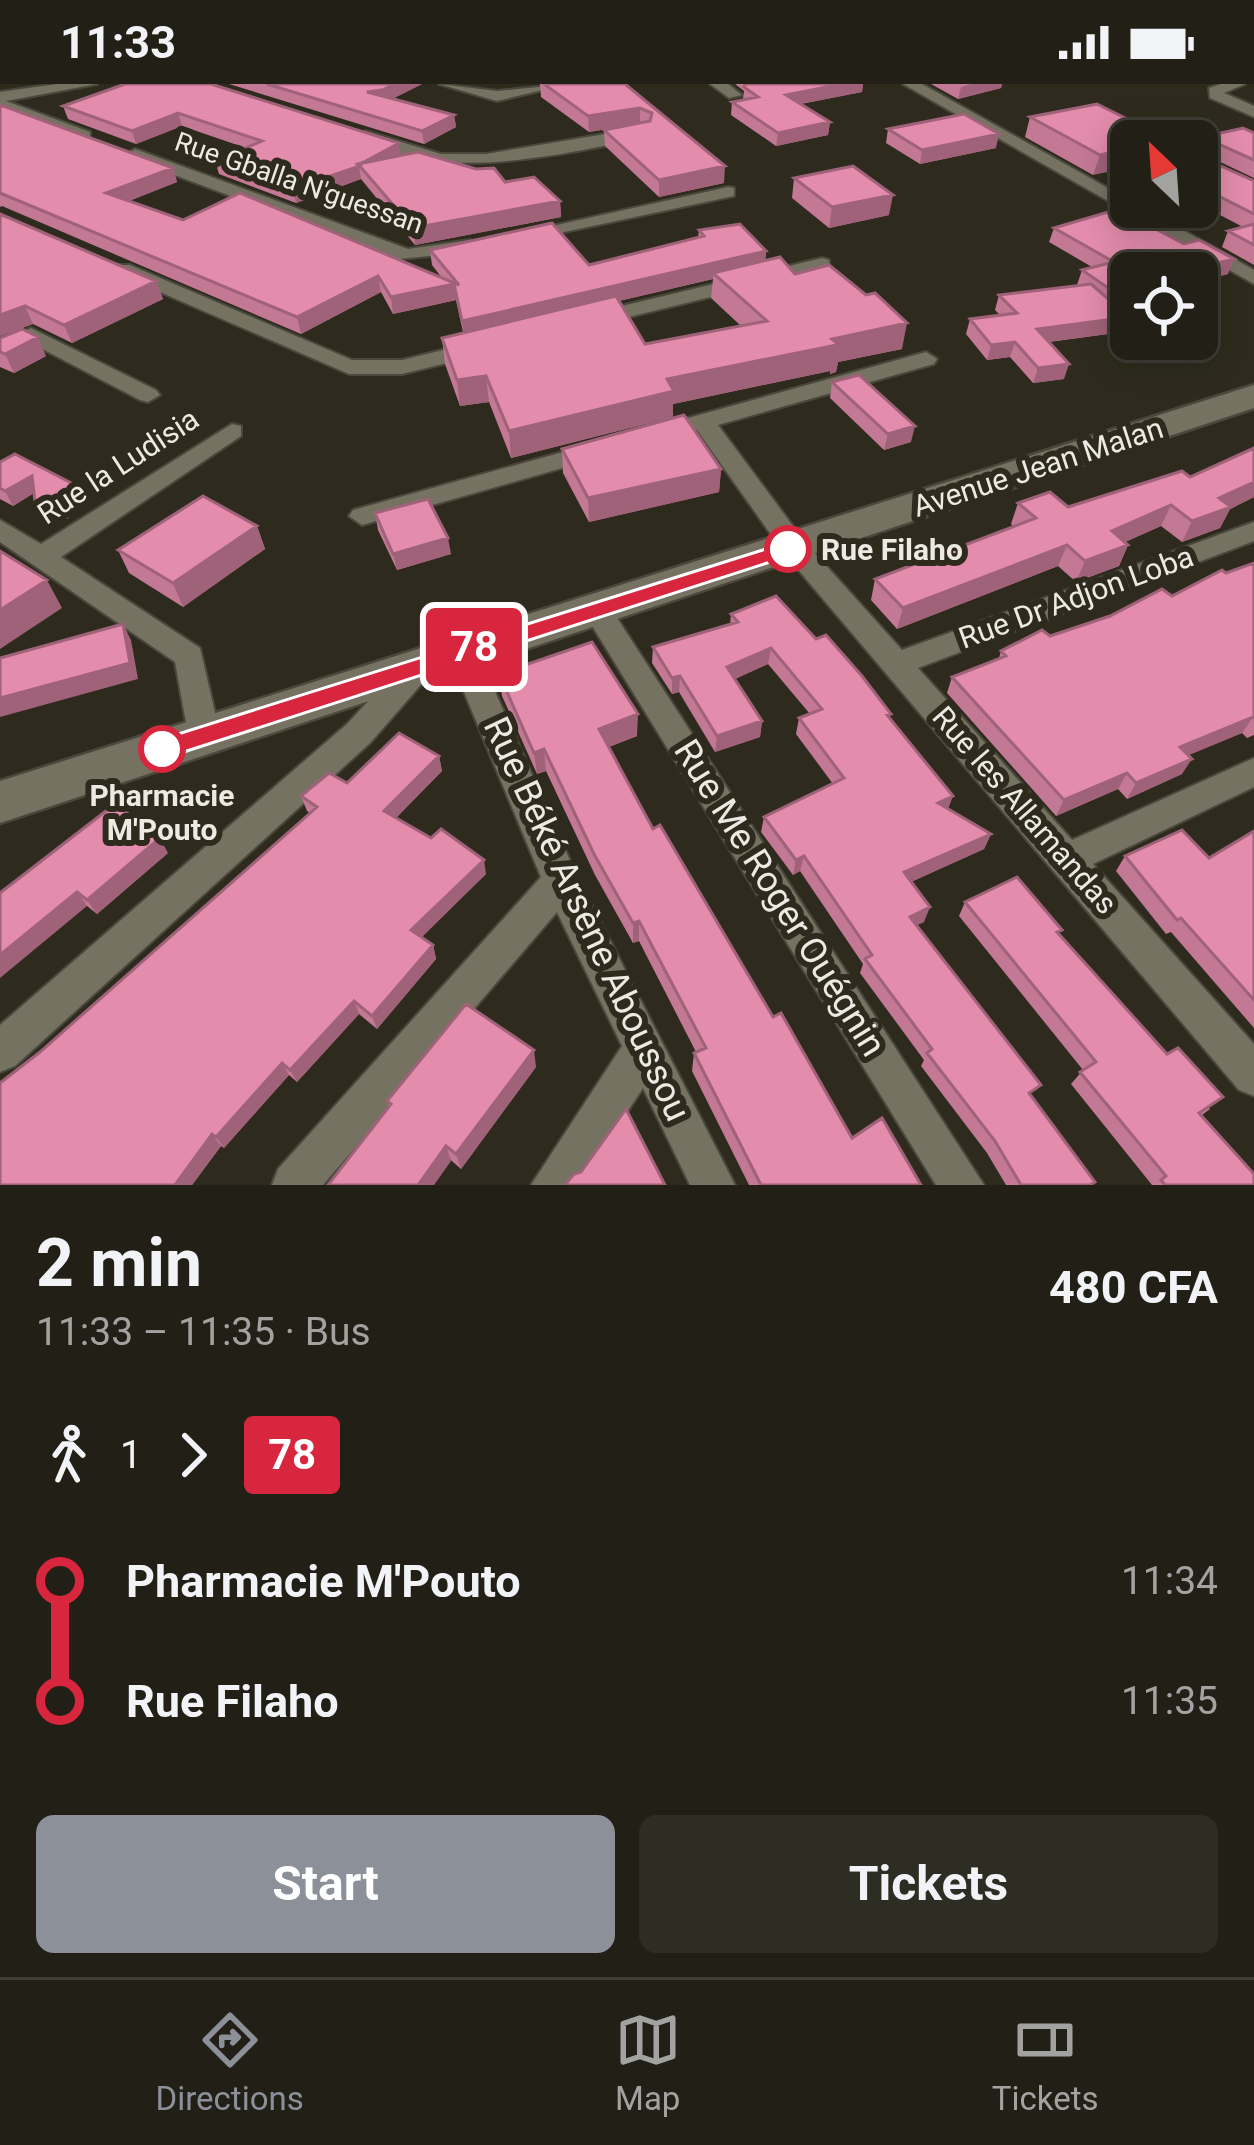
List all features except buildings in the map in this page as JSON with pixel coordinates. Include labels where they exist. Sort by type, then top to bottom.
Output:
[{"type":"main road","name":"Avenue Jean Malan","points":[[0,802],[1254,396]]},
{"type":"street","points":[[7,95],[89,84]]},
{"type":"street","points":[[447,84],[496,96],[560,84]]},
{"type":"street","points":[[718,84],[734,95]]},
{"type":"street","points":[[910,84],[1254,278]]},
{"type":"street","points":[[1237,84],[1214,91],[1254,112]]},
{"type":"street","name":"Rue Gballa N'guessan","points":[[7,95],[406,255],[426,256],[728,192]]},
{"type":"street","points":[[352,132],[440,159],[486,159],[641,133]]},
{"type":"street","points":[[109,263],[349,367],[402,367],[515,339]]},
{"type":"street","points":[[560,328],[822,264]]},
{"type":"street","points":[[0,350],[31,335],[148,395]]},
{"type":"street","points":[[659,434],[926,359]]},
{"type":"street","name":"Rue les Allamandas","points":[[704,421],[794,547],[1254,1075]]},
{"type":"street","name":"Rue la Ludisia","points":[[41,556],[232,431]]},
{"type":"street","points":[[362,516],[614,446]]},
{"type":"street","points":[[0,529],[189,656],[204,734]]},
{"type":"street","name":"Rue Dr Adjon Loba","points":[[898,663],[1254,531]]},
{"type":"street","name":"Rue Me Roger Ouégnin","points":[[598,611],[962,1185]]},
{"type":"street","points":[[0,1052],[442,657]]},
{"type":"street","name":"Rue Béké Arsène Aboussou","points":[[442,657],[713,1185]]},
{"type":"street","points":[[1067,859],[1254,772]]},
{"type":"street","points":[[294,1185],[561,881]]},
{"type":"street","points":[[553,1185],[646,1047]]},
{"type":"bus line","name":"78","points":[[162,749],[788,549]]},
{"type":"place","name":"Rue Filaho","points":[[788,549]]},
{"type":"place","name":"Pharmacie M'Pouto","points":[[162,749]]}]
